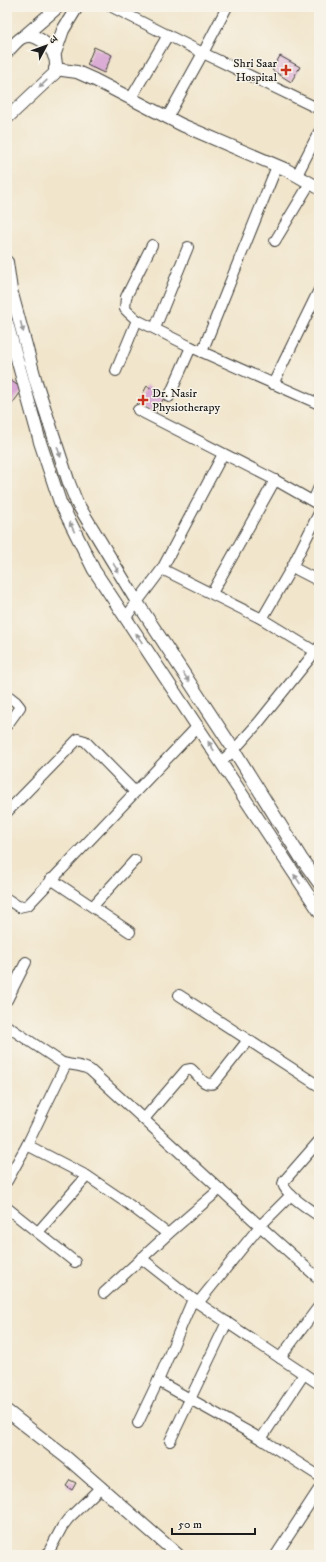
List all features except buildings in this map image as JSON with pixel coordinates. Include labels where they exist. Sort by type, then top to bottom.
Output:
[{"type":"street","points":[[7,52],[58,7]]},
{"type":"street","points":[[54,56],[63,30],[77,7]]},
{"type":"street","points":[[112,7],[319,109]]},
{"type":"street","points":[[167,118],[227,7]]},
{"type":"street","points":[[131,98],[168,35]]},
{"type":"street","points":[[7,118],[55,73],[56,63],[50,48],[42,40],[31,37],[23,37]]},
{"type":"street","points":[[55,68],[77,72],[131,98],[167,118],[297,175],[314,185],[275,241]]},
{"type":"street","points":[[297,175],[319,132]]},
{"type":"street","points":[[202,352],[277,166]]},
{"type":"street","points":[[152,245],[126,297],[125,309],[129,314],[137,320],[202,352],[319,404]]},
{"type":"street","points":[[155,328],[188,247]]},
{"type":"street","points":[[7,262],[11,290],[36,382],[69,484],[77,504],[137,602],[234,750],[301,858],[319,882]]},
{"type":"street","points":[[273,384],[319,290]]},
{"type":"street","points":[[116,371],[137,320]]},
{"type":"street","points":[[7,323],[40,442],[60,502],[94,570],[319,911]]},
{"type":"street","points":[[169,397],[192,346]]},
{"type":"street","points":[[138,410],[275,480],[316,503],[319,487]]},
{"type":"street","points":[[126,617],[162,569],[223,454]]},
{"type":"street","points":[[212,593],[275,480]]},
{"type":"street","points":[[262,619],[292,566],[319,513]]},
{"type":"street","points":[[292,566],[319,581]]},
{"type":"street","points":[[162,569],[212,593],[318,650],[234,750],[221,762]]},
{"type":"street","points":[[7,695],[20,707],[7,724]]},
{"type":"street","points":[[7,899],[19,908],[26,907],[198,726]]},
{"type":"street","points":[[7,812],[78,739],[84,741],[135,792]]},
{"type":"street","points":[[93,906],[135,860]]},
{"type":"street","points":[[52,879],[130,932]]},
{"type":"street","points":[[7,1000],[26,962]]},
{"type":"street","points":[[179,995],[319,1086]]},
{"type":"street","points":[[7,1026],[66,1064],[85,1066],[90,1070],[319,1279]]},
{"type":"street","points":[[144,1119],[186,1070],[189,1069],[194,1071],[205,1083],[214,1083],[248,1040]]},
{"type":"street","points":[[7,1181],[27,1146],[66,1064]]},
{"type":"street","points":[[319,1141],[284,1181],[284,1188],[319,1216]]},
{"type":"street","points":[[27,1146],[87,1176],[127,1203],[168,1234]]},
{"type":"street","points":[[38,1232],[87,1176]]},
{"type":"street","points":[[104,1293],[141,1258],[220,1189]]},
{"type":"street","points":[[138,1423],[195,1301],[260,1226],[291,1195]]},
{"type":"street","points":[[7,1208],[75,1262]]},
{"type":"street","points":[[141,1258],[195,1301],[319,1384]]},
{"type":"street","points":[[280,1358],[319,1306]]},
{"type":"street","points":[[170,1441],[227,1322]]},
{"type":"street","points":[[261,1439],[304,1374]]},
{"type":"street","points":[[158,1381],[261,1439],[319,1476]]},
{"type":"street","points":[[7,1411],[40,1435],[178,1555]]},
{"type":"street","points":[[47,1555],[68,1519],[101,1487]]},
{"type":"street","points":[[276,1555],[319,1489]]},
{"type":"place","name":"Shri Saar Hospital","points":[[286,70]]},
{"type":"place","name":"Dr. Nasir Physiotherapy","points":[[143,400]]}]
